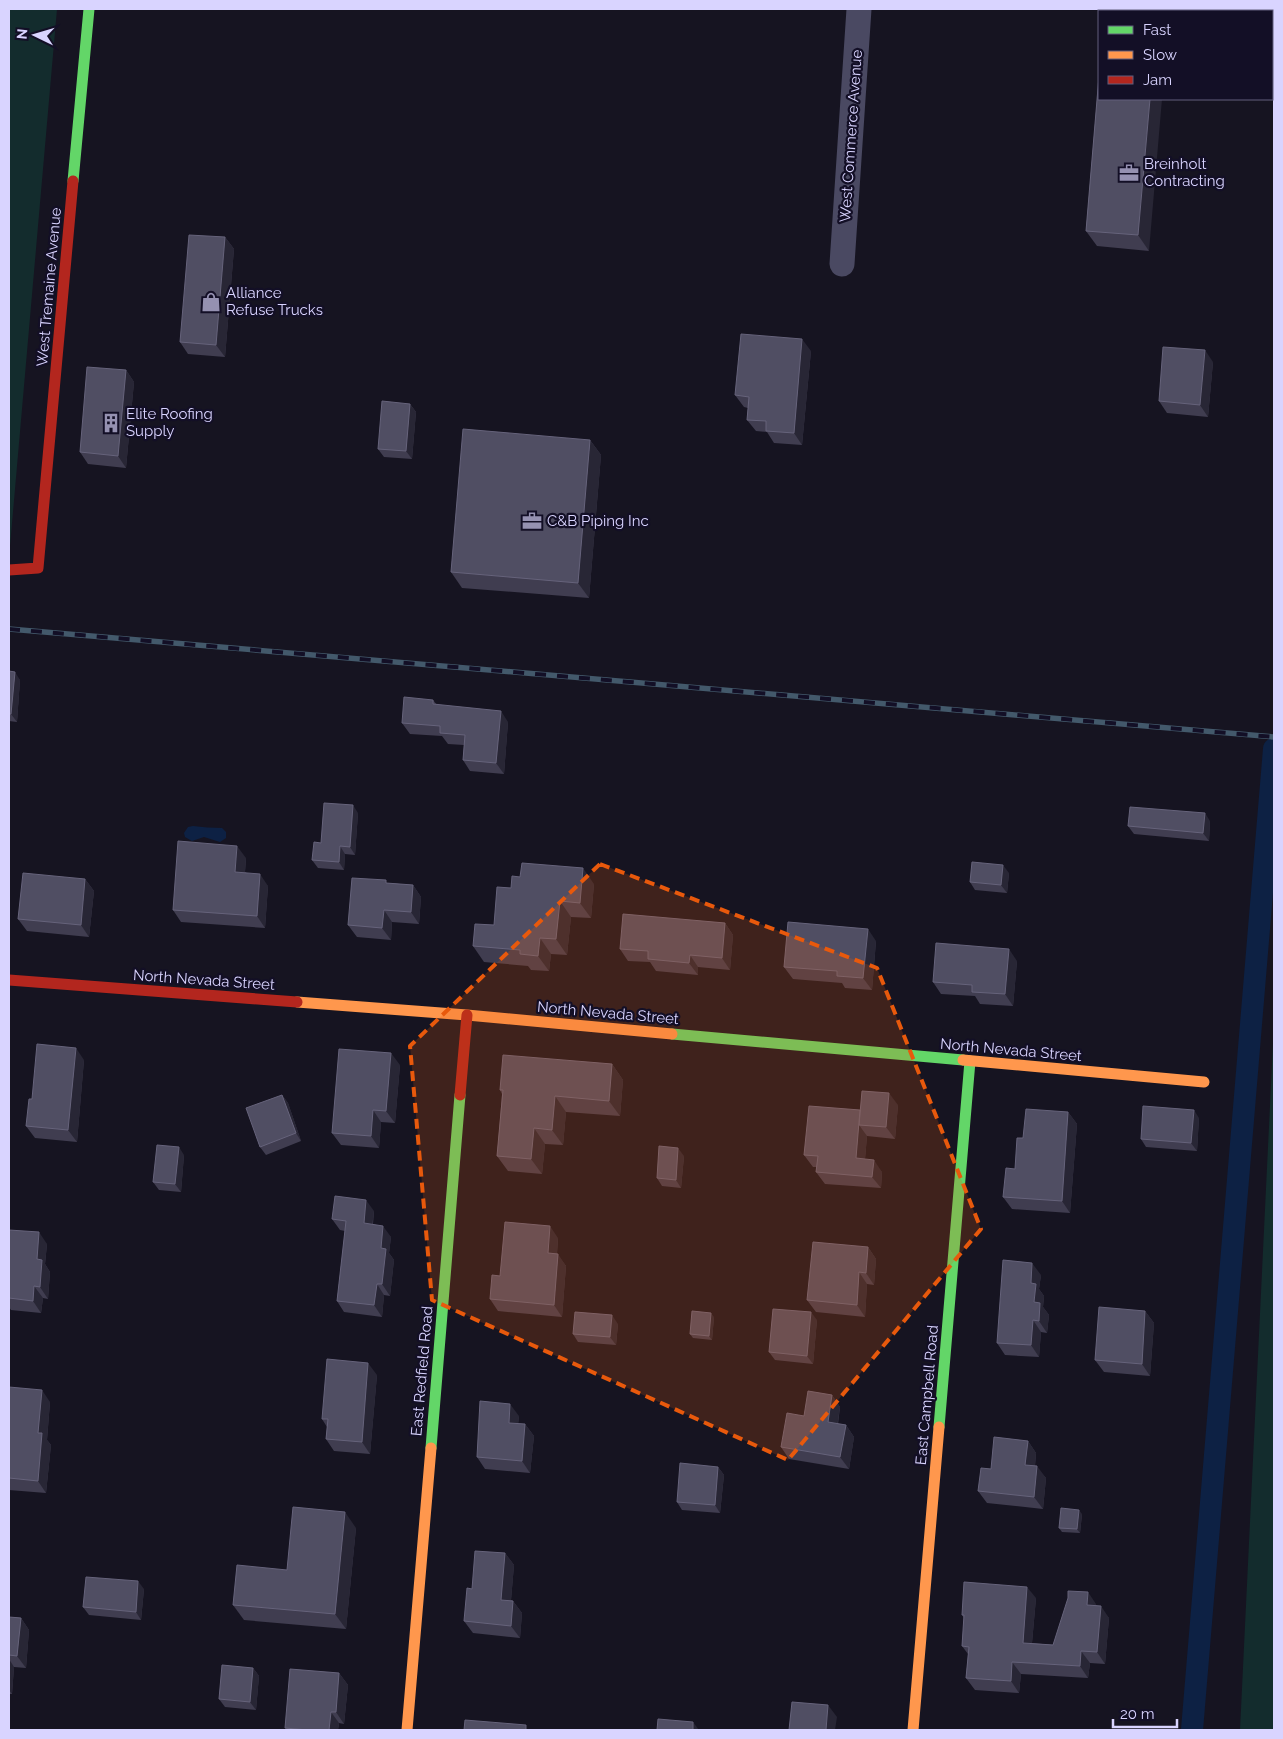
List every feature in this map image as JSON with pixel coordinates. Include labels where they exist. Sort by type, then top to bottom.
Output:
[{"type":"street","name":"West Tremaine Avenue","points":[[9,570],[38,568],[89,9]]},
{"type":"street","name":"West Commerce Avenue","points":[[842,264],[859,9]]},
{"type":"street","name":"North Nevada Street","points":[[9,980],[467,1015],[1204,1082]]},
{"type":"street","name":"East Redfield Road","points":[[407,1730],[467,1015]]},
{"type":"street","name":"East Campbell Road","points":[[913,1730],[970,1061]]},
{"type":"highlighted area","points":[[600,864],[877,968],[981,1229],[788,1460],[432,1300],[410,1046]]},
{"type":"green space","points":[[9,9],[57,9],[10,546],[9,546]]},
{"type":"green space","points":[[1274,1022],[1274,1730],[1240,1730]]},
{"type":"water","points":[[188,827],[222,828],[226,832],[226,838],[220,842],[204,837],[192,841],[185,837],[184,833]]},
{"type":"building","name":"Breinholt Contracting","points":[[1098,88],[1098,100],[1150,100],[1138,235],[1086,231]]},
{"type":"building","name":"Alliance Refuse Trucks","points":[[189,235],[225,237],[216,345],[180,342]]},
{"type":"building","points":[[741,334],[802,339],[794,433],[766,431],[766,421],[747,420],[749,397],[735,395]]},
{"type":"building","points":[[1163,347],[1205,350],[1200,405],[1159,401]]},
{"type":"building","name":"Elite Roofing Supply","points":[[87,367],[126,370],[118,456],[80,452]]},
{"type":"building","points":[[382,401],[410,404],[406,451],[378,449]]},
{"type":"building","name":"C&B Piping Inc","points":[[463,429],[590,440],[578,583],[451,572]]},
{"type":"building","points":[[9,671],[15,672],[11,714],[9,714]]},
{"type":"building","points":[[404,697],[433,700],[433,704],[501,711],[496,763],[463,760],[465,735],[440,733],[440,726],[402,723]]},
{"type":"building","points":[[324,803],[353,805],[350,847],[340,846],[339,862],[312,860],[314,842],[321,843]]},
{"type":"building","points":[[1130,807],[1205,813],[1203,833],[1128,826]]},
{"type":"building","points":[[178,841],[237,846],[235,872],[260,874],[257,916],[173,910]]},
{"type":"building","points":[[972,862],[1003,865],[1001,885],[970,882]]},
{"type":"building","points":[[522,863],[583,868],[580,903],[560,901],[556,939],[540,938],[538,956],[520,954],[520,950],[473,946],[475,924],[494,925],[497,887],[511,888],[512,876],[520,877]]},
{"type":"building","points":[[23,873],[85,879],[81,925],[18,919]]},
{"type":"building","points":[[352,878],[386,880],[386,883],[413,885],[411,912],[384,910],[382,928],[348,925]]},
{"type":"building","points":[[623,914],[725,923],[722,958],[690,955],[689,963],[648,959],[648,951],[620,949]]},
{"type":"building","points":[[788,922],[868,929],[863,978],[837,976],[837,971],[784,967]]},
{"type":"building","points":[[936,943],[1009,949],[1005,994],[972,992],[972,985],[933,982]]},
{"type":"building","points":[[37,1044],[76,1048],[68,1130],[26,1126],[29,1099],[32,1099]]},
{"type":"building","points":[[339,1049],[391,1053],[386,1111],[373,1110],[371,1136],[332,1133]]},
{"type":"building","points":[[503,1055],[612,1064],[609,1101],[555,1096],[552,1130],[534,1128],[531,1159],[497,1156],[503,1090],[500,1090]]},
{"type":"building","points":[[862,1091],[889,1093],[886,1127],[859,1125]]},
{"type":"building","points":[[282,1095],[296,1133],[260,1147],[246,1108]]},
{"type":"building","points":[[809,1106],[860,1110],[856,1158],[874,1160],[872,1177],[816,1172],[818,1156],[804,1155]]},
{"type":"building","points":[[1143,1106],[1194,1110],[1191,1143],[1141,1139]]},
{"type":"building","points":[[1026,1109],[1068,1112],[1062,1201],[1003,1197],[1006,1168],[1015,1169],[1017,1138],[1023,1138]]},
{"type":"building","points":[[157,1145],[179,1147],[175,1184],[153,1182]]},
{"type":"building","points":[[659,1146],[678,1148],[676,1180],[657,1178]]},
{"type":"building","points":[[335,1196],[366,1200],[364,1223],[383,1226],[381,1248],[386,1249],[382,1284],[377,1284],[374,1305],[337,1301],[346,1221],[332,1219]]},
{"type":"building","points":[[505,1222],[550,1226],[548,1253],[558,1254],[554,1305],[490,1299],[492,1275],[500,1276]]},
{"type":"building","points":[[9,1230],[39,1232],[37,1259],[42,1260],[40,1287],[34,1286],[33,1301],[9,1298]]},
{"type":"building","points":[[813,1242],[868,1247],[866,1273],[859,1272],[857,1305],[807,1300]]},
{"type":"building","points":[[1003,1260],[1032,1263],[1031,1283],[1036,1284],[1034,1302],[1040,1303],[1039,1321],[1033,1320],[1031,1345],[997,1343]]},
{"type":"building","points":[[1099,1307],[1145,1311],[1142,1364],[1095,1360]]},
{"type":"building","points":[[773,1309],[811,1312],[807,1356],[769,1352]]},
{"type":"building","points":[[692,1311],[711,1313],[709,1336],[690,1334]]},
{"type":"building","points":[[575,1312],[612,1315],[610,1337],[573,1334]]},
{"type":"building","points":[[327,1359],[368,1363],[362,1442],[326,1439],[328,1419],[322,1419]]},
{"type":"building","points":[[9,1387],[42,1390],[38,1433],[42,1433],[38,1481],[9,1478]]},
{"type":"building","points":[[808,1391],[832,1395],[828,1422],[846,1425],[840,1457],[781,1447],[787,1413],[804,1416]]},
{"type":"building","points":[[480,1401],[510,1404],[509,1423],[525,1424],[522,1461],[477,1457]]},
{"type":"building","points":[[994,1437],[1028,1441],[1025,1465],[1037,1466],[1034,1497],[978,1491],[981,1468],[991,1469]]},
{"type":"building","points":[[680,1463],[718,1467],[715,1505],[677,1502]]},
{"type":"building","points":[[293,1507],[345,1512],[335,1614],[233,1605],[237,1565],[287,1570]]},
{"type":"building","points":[[1061,1508],[1079,1510],[1077,1529],[1059,1528]]},
{"type":"building","points":[[475,1551],[505,1553],[501,1600],[513,1601],[511,1626],[464,1621],[467,1588],[472,1589]]},
{"type":"building","points":[[86,1577],[138,1581],[136,1612],[83,1607]]},
{"type":"building","points":[[964,1582],[1027,1587],[1023,1643],[1053,1645],[1068,1598],[1068,1591],[1088,1592],[1087,1605],[1101,1606],[1097,1652],[1081,1651],[1080,1666],[1012,1662],[1011,1681],[966,1678],[969,1647],[962,1646]]},
{"type":"building","points":[[9,1617],[21,1618],[17,1656],[9,1655]]},
{"type":"building","points":[[222,1665],[253,1668],[250,1702],[219,1699]]},
{"type":"building","points":[[290,1669],[339,1673],[336,1712],[331,1712],[329,1730],[285,1728]]},
{"type":"building","points":[[792,1702],[828,1705],[826,1730],[789,1730]]},
{"type":"building","points":[[658,1719],[693,1722],[693,1730],[657,1730]]},
{"type":"building","points":[[465,1720],[526,1725],[526,1730],[464,1730]]},
{"type":"waterway","points":[[1192,1730],[1274,749]]},
{"type":"railway","points":[[9,629],[1274,737]]},
{"type":"traffic: fast","points":[[73,181],[89,9]]},
{"type":"traffic: fast","points":[[672,1034],[963,1060]]},
{"type":"traffic: fast","points":[[939,1427],[970,1061]]},
{"type":"traffic: fast","points":[[431,1448],[460,1095]]},
{"type":"traffic: slow","points":[[297,1002],[467,1015],[672,1034]]},
{"type":"traffic: slow","points":[[963,1060],[1204,1082]]},
{"type":"traffic: slow","points":[[913,1730],[939,1427]]},
{"type":"traffic: slow","points":[[407,1730],[431,1448]]},
{"type":"traffic: jam","points":[[9,570],[38,568],[73,181]]},
{"type":"traffic: jam","points":[[9,980],[297,1002]]},
{"type":"traffic: jam","points":[[460,1095],[467,1015]]},
{"type":"place","name":"Breinholt Contracting","points":[[1129,173]]},
{"type":"place","name":"Alliance Refuse Trucks","points":[[211,302]]},
{"type":"place","name":"Elite Roofing Supply","points":[[111,423]]},
{"type":"place","name":"C&B Piping Inc","points":[[532,521]]}]
